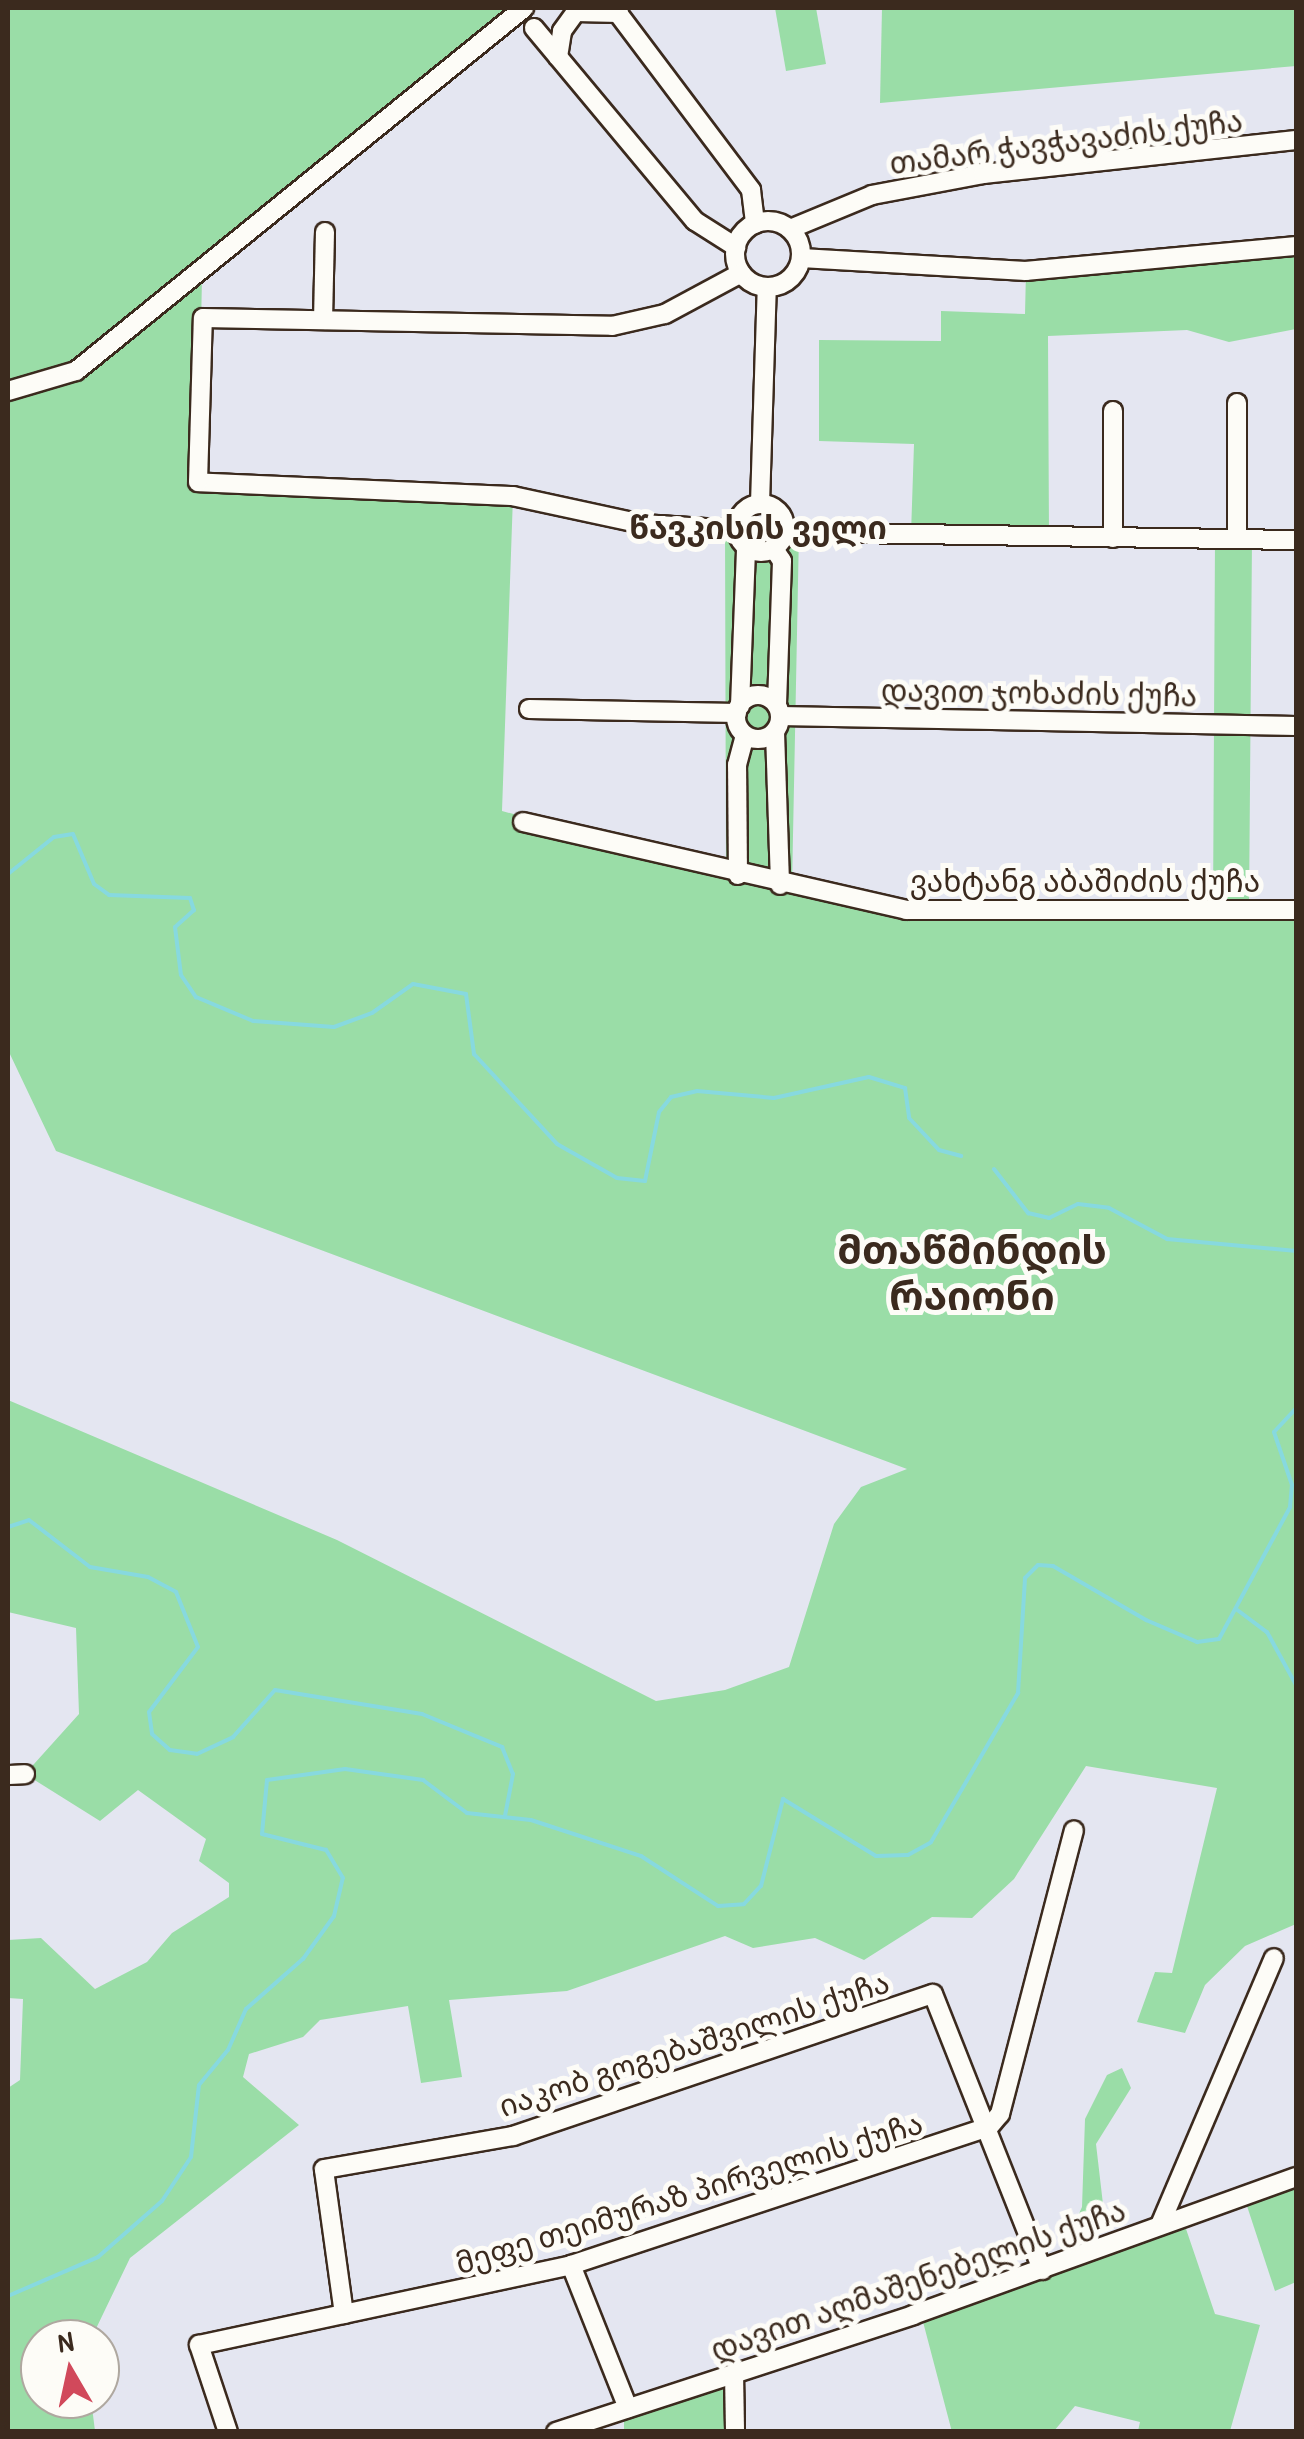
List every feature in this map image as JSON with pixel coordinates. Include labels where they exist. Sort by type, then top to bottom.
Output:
[{"type":"street","points":[[8,391],[76,371],[524,8]]},
{"type":"street","points":[[558,57],[562,31],[576,12],[616,10],[751,190],[755,224],[736,246]]},
{"type":"street","points":[[534,28],[695,221],[736,246],[741,274]]},
{"type":"street","name":"თამარ ჭავჭავაძის ქუჩა","points":[[790,230],[872,195],[983,174],[1296,140]]},
{"type":"street","points":[[741,274],[768,287],[790,279],[801,258],[790,230],[755,224]]},
{"type":"street","points":[[324,320],[325,232]]},
{"type":"street","points":[[801,258],[1026,272],[1296,246]]},
{"type":"street","points":[[736,530],[642,524],[513,496],[198,482],[203,318],[612,326],[665,314],[741,274]]},
{"type":"street","points":[[760,504],[768,287]]},
{"type":"street","points":[[1237,403],[1237,539]]},
{"type":"street","points":[[1112,538],[1113,412]]},
{"type":"street","points":[[738,875],[737,764],[745,734],[738,709],[746,548],[736,530],[741,514],[760,504],[777,510],[785,532]]},
{"type":"street","points":[[785,532],[1296,540]]},
{"type":"street","points":[[774,549],[785,532]]},
{"type":"street","points":[[746,548],[774,549]]},
{"type":"street","points":[[774,549],[782,561],[778,718],[780,885]]},
{"type":"street","points":[[528,709],[738,709],[756,696],[778,718]]},
{"type":"street","points":[[745,734],[759,739],[778,718]]},
{"type":"street","name":"დავით ჯოხაძის ქუჩა","points":[[778,718],[1296,726]]},
{"type":"street","name":"ვახტანგ აბაშიძის ქუჩა","points":[[524,822],[780,885],[906,910],[1296,910]]},
{"type":"street","points":[[989,2127],[1000,2114],[1074,1830]]},
{"type":"street","points":[[1160,2225],[1274,1958]]},
{"type":"street","name":"იაკობ გოგებაშვილის ქუჩა","points":[[344,2314],[324,2169],[513,2136],[933,1994],[989,2127],[1042,2270]]},
{"type":"street","name":"მეფე თეიმურაზ პირველის ქუჩა","points":[[228,2432],[199,2345],[572,2265],[989,2127]]},
{"type":"street","name":"დავით აღმაშენებელის ქუჩა","points":[[556,2432],[1042,2270],[1296,2177]]},
{"type":"street","points":[[572,2265],[628,2408]]},
{"type":"street","points":[[734,2373],[734,2432]]},
{"type":"green space","points":[[8,8],[524,8],[202,277],[198,481],[513,496],[502,811],[726,871],[725,530],[741,542],[799,532],[792,887],[906,910],[1213,910],[1215,539],[1252,539],[1249,909],[1296,910],[1296,1924],[1245,1946],[1205,1985],[1185,2033],[1137,2022],[1155,1972],[1172,1973],[1217,1788],[1086,1766],[1014,1879],[972,1918],[932,1917],[864,1960],[815,1938],[753,1948],[725,1936],[567,1991],[449,2000],[462,2077],[421,2083],[408,2006],[320,2020],[303,2037],[249,2054],[243,2077],[299,2125],[130,2258],[101,2319],[20,2319],[20,2419],[94,2419],[95,2431],[8,2431],[8,2088],[20,2080],[23,1999],[8,1998],[8,1940],[41,1938],[95,1989],[147,1962],[172,1933],[229,1897],[229,1883],[199,1861],[206,1839],[138,1790],[100,1821],[25,1774],[79,1714],[76,1628],[8,1612],[8,1400],[337,1540],[656,1701],[725,1690],[789,1667],[834,1524],[861,1487],[907,1469],[56,1151],[8,1050]]},
{"type":"green space","points":[[775,8],[816,8],[826,64],[786,71]]},
{"type":"green space","points":[[882,8],[1296,8],[1296,66],[880,103]]},
{"type":"green space","points":[[1296,246],[1296,329],[1229,342],[1187,330],[1048,336],[1049,537],[911,534],[914,444],[819,441],[819,340],[941,341],[941,311],[1025,314],[1026,271]]},
{"type":"green space","points":[[1122,2068],[1131,2088],[1096,2144],[1106,2230],[1067,2240],[1082,2207],[1085,2119],[1107,2075]]},
{"type":"green space","points":[[1296,2185],[1296,2282],[1275,2291],[1246,2203]]},
{"type":"green space","points":[[1185,2226],[1215,2314],[1260,2325],[1230,2431],[1138,2431],[1140,2422],[1075,2406],[1054,2431],[952,2432],[922,2318]]},
{"type":"green space","points":[[728,2382],[728,2431],[624,2431],[624,2415]]},
{"type":"waterway","points":[[8,874],[54,837],[73,834],[94,884],[109,895],[190,898],[194,910],[175,927],[181,975],[196,997],[253,1021],[334,1027],[372,1013],[413,984],[466,994],[474,1054],[557,1144],[617,1178],[645,1181],[659,1112],[671,1097],[697,1091],[774,1098],[869,1077],[905,1088],[909,1118],[939,1150],[961,1156]]},
{"type":"waterway","points":[[994,1169],[1028,1213],[1049,1218],[1078,1204],[1109,1208],[1167,1239],[1296,1251]]},
{"type":"waterway","points":[[8,2296],[98,2257],[162,2201],[191,2157],[199,2085],[228,2050],[246,2009],[303,1959],[334,1916],[343,1878],[326,1850],[262,1834],[267,1780],[345,1769],[423,1780],[467,1813],[531,1820],[641,1856],[718,1906],[744,1904],[761,1886],[783,1799],[876,1856],[908,1855],[931,1842],[1018,1693],[1025,1578],[1038,1565],[1053,1566],[1146,1620],[1197,1642],[1219,1639],[1290,1507],[1292,1485],[1274,1432],[1296,1408]]},
{"type":"waterway","points":[[8,1527],[29,1520],[90,1567],[148,1577],[176,1592],[198,1647],[149,1712],[152,1734],[170,1750],[197,1754],[233,1737],[275,1690],[422,1714],[502,1747],[513,1774],[505,1816]]},
{"type":"waterway","points":[[1236,1609],[1267,1632],[1296,1685]]},
{"type":"district","name":"წავკისის ველი","points":[[758,528]]},
{"type":"district","name":"მთაწმინდის რაიონი","points":[[972,1272]]}]
